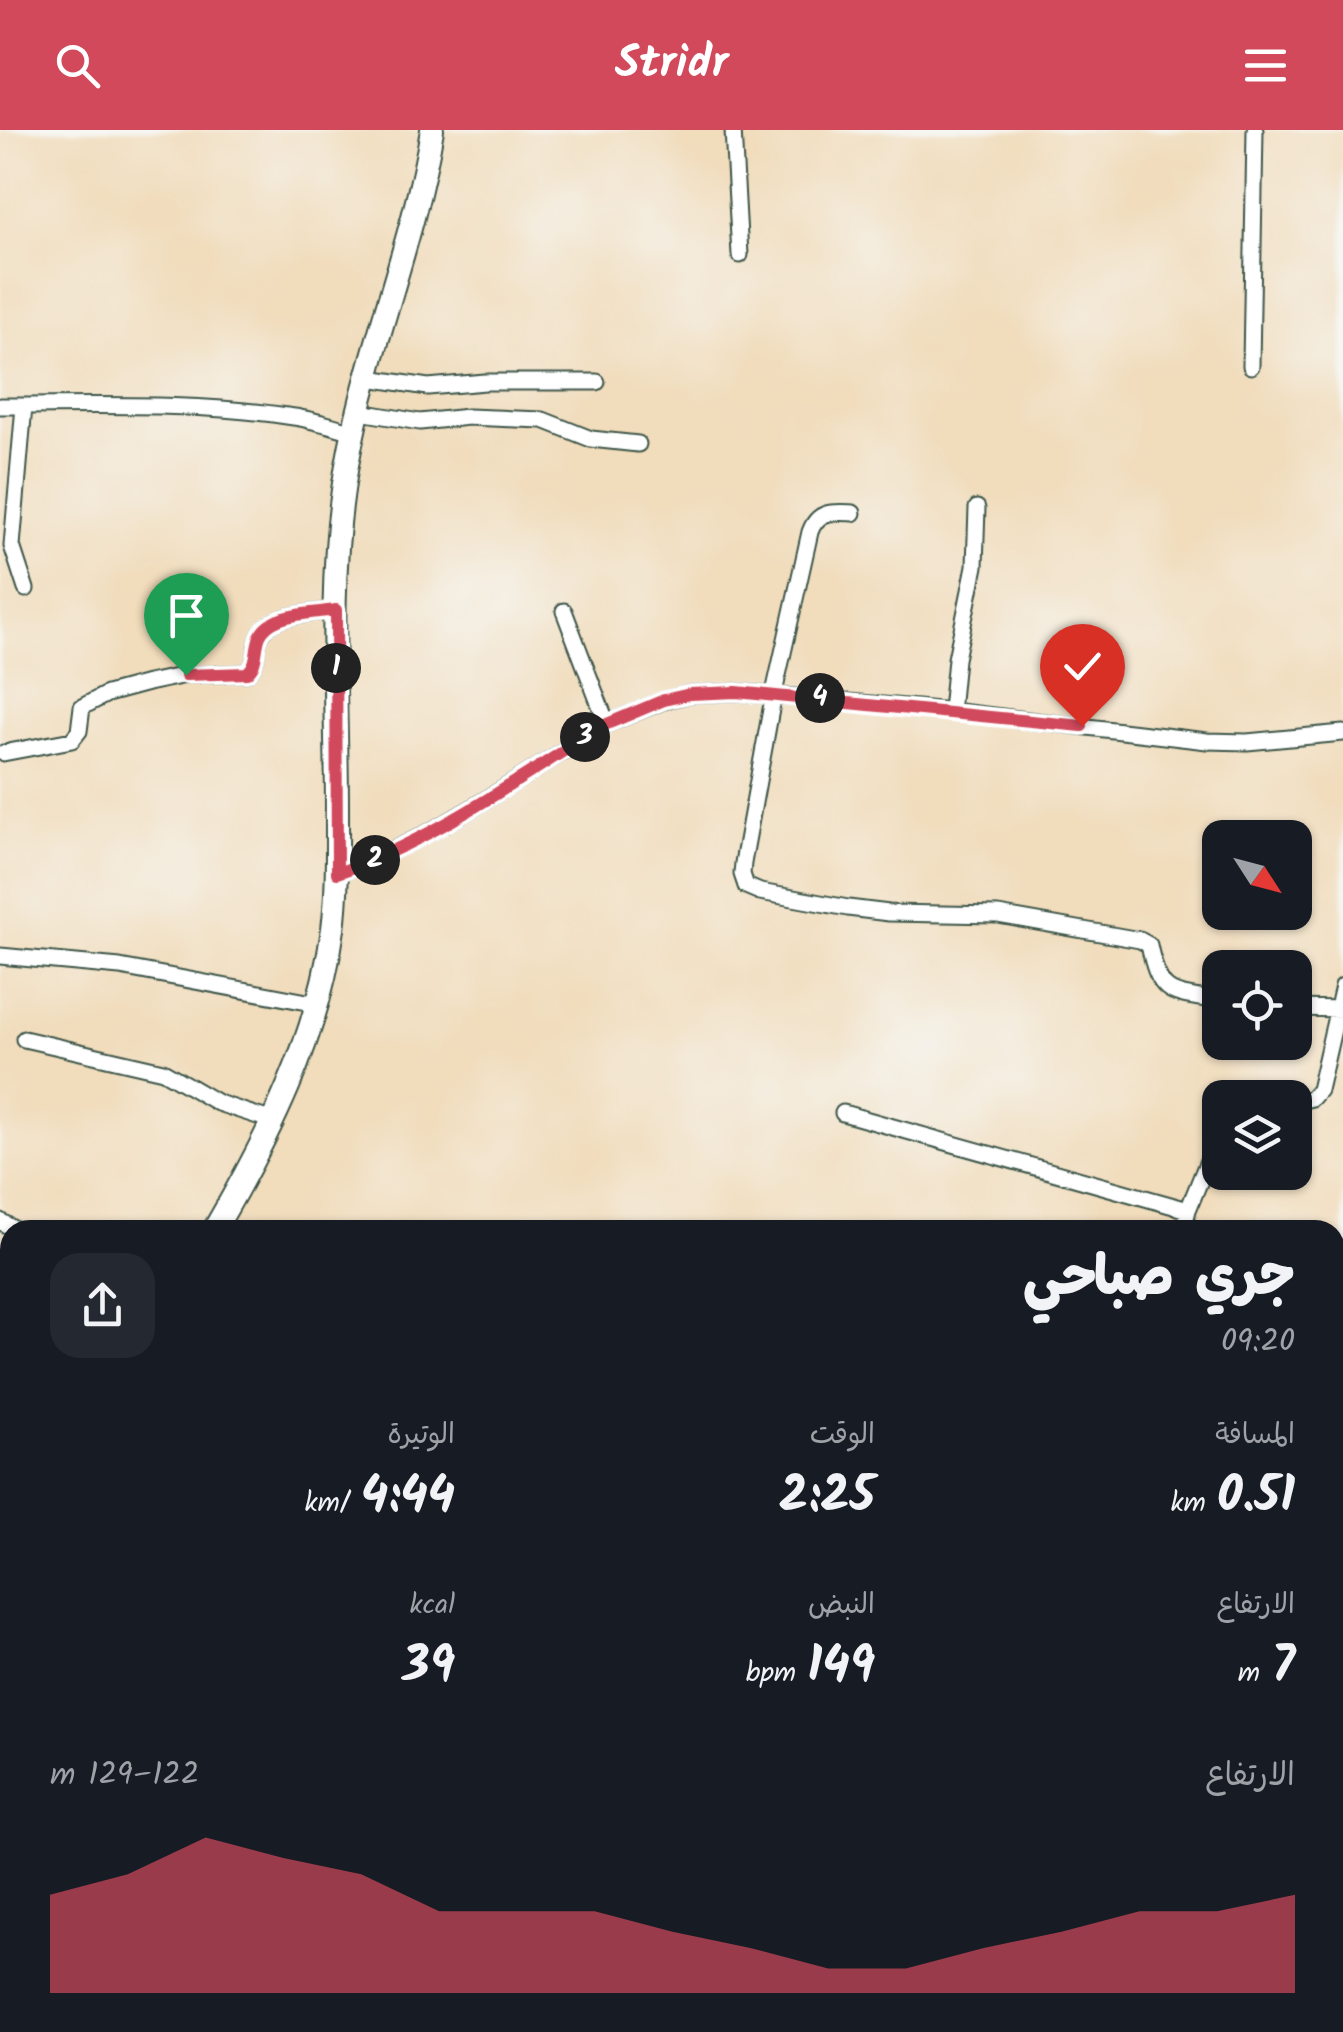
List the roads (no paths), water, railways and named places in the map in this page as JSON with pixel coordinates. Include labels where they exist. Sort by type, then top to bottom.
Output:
[{"type":"main road","points":[[220,1220],[273,1121],[318,1004],[333,929],[337,873],[336,610],[343,491],[357,422],[413,221],[432,130]]},
{"type":"street","points":[[733,130],[740,255]]},
{"type":"street","points":[[1251,366],[1255,130]]},
{"type":"street","points":[[369,378],[428,387],[485,382],[597,382]]},
{"type":"street","points":[[0,406],[131,405],[357,422],[468,417],[543,420],[591,439],[638,444]]},
{"type":"street","points":[[24,406],[12,546],[26,589]]},
{"type":"street","points":[[951,711],[956,659],[975,566],[977,508]]},
{"type":"street","points":[[853,512],[828,512],[814,522],[774,693],[743,863],[746,886],[848,908],[889,913],[998,915],[1140,940],[1149,945],[1152,968],[1159,982],[1166,988],[1202,997]]},
{"type":"street","points":[[3,753],[72,740],[79,731],[82,706],[107,694],[186,675],[247,673],[253,669],[260,633],[267,626],[282,619],[336,610]]},
{"type":"street","points":[[564,611],[607,724]]},
{"type":"street","points":[[337,873],[382,858],[607,724],[636,710],[690,694],[774,693],[1208,741],[1284,740],[1343,732]]},
{"type":"street","points":[[0,956],[120,967],[318,1004]]},
{"type":"street","points":[[1312,1098],[1319,1090],[1343,986]]},
{"type":"street","points":[[1312,1008],[1341,1008]]},
{"type":"street","points":[[24,1039],[162,1071],[218,1103],[273,1121]]},
{"type":"street","points":[[843,1113],[1188,1210]]},
{"type":"street","points":[[1186,1220],[1202,1175]]}]
